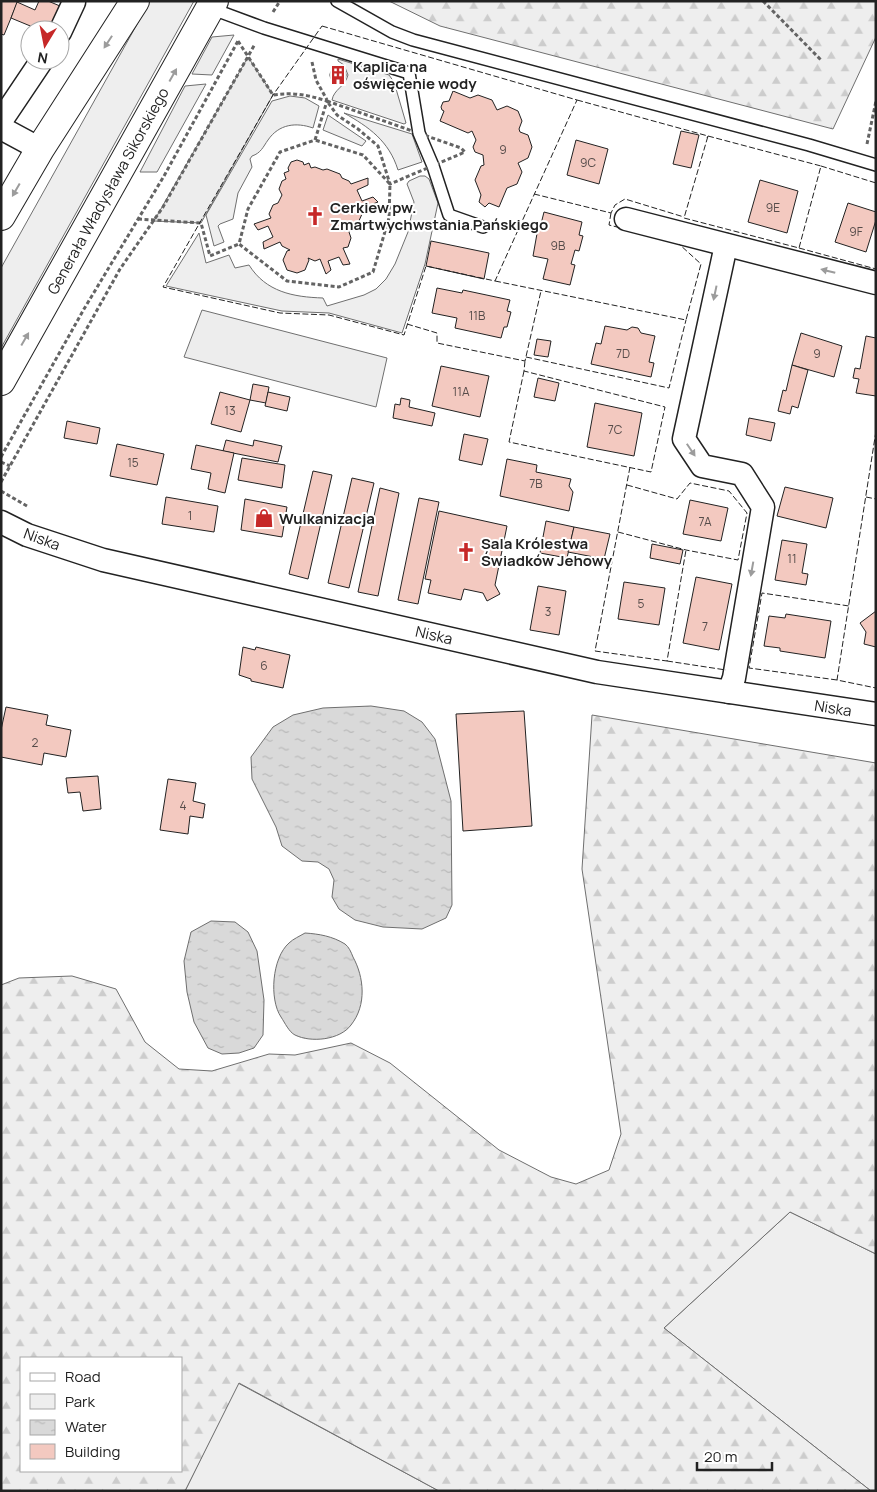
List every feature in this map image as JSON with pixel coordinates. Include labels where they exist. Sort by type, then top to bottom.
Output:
[{"type":"main road","points":[[1,216],[40,149],[135,1]]},
{"type":"main road","name":"Generała Władysława Sikorskiego","points":[[1,381],[212,5]]},
{"type":"street","points":[[66,20],[74,2]]},
{"type":"street","points":[[1,121],[35,70]]},
{"type":"street","points":[[1,128],[40,149]]},
{"type":"street","points":[[626,219],[876,283]]},
{"type":"street","points":[[726,245],[684,439],[702,466],[742,474],[763,507],[734,678],[729,692]]},
{"type":"street","name":"Niska","points":[[1,522],[27,534],[103,560],[596,672],[876,714]]},
{"type":"lane","points":[[337,1],[392,32],[413,40],[809,145],[876,165]]},
{"type":"lane","points":[[212,5],[264,28],[409,73],[419,133],[433,166],[449,215],[483,227]]},
{"type":"path","points":[[1,482],[120,269],[154,221],[280,1]]},
{"type":"path","points":[[763,1],[822,61]]},
{"type":"path","points":[[1,458],[84,309],[164,176],[249,22]]},
{"type":"path","points":[[238,41],[273,95],[288,93],[304,94],[461,148],[466,152]]},
{"type":"path","points":[[239,244],[287,281],[339,287],[373,272],[389,218],[390,184],[378,146],[337,115],[327,101],[316,80],[311,60],[315,44]]},
{"type":"path","points":[[316,140],[327,101]]},
{"type":"path","points":[[863,162],[876,101]]},
{"type":"path","points":[[239,244],[248,209],[280,152],[316,140],[363,156],[390,184]]},
{"type":"path","points":[[138,220],[201,222],[210,256],[239,244]]},
{"type":"path","points":[[1,462],[10,466]]},
{"type":"green space","points":[[150,1],[194,1],[1,348],[1,268]]},
{"type":"green space","points":[[389,1],[876,1],[876,37],[833,129],[440,26]]},
{"type":"green space","points":[[338,59],[389,75],[394,82],[406,123],[404,124],[332,100],[348,75],[344,65]]},
{"type":"green space","points":[[290,96],[305,98],[319,106],[313,128],[294,125],[283,128],[272,135],[260,151],[252,156],[250,159],[252,167],[238,193],[233,219],[218,226],[224,242],[214,246],[206,215],[272,101]]},
{"type":"green space","points":[[344,113],[412,134],[422,162],[398,170],[384,143],[362,124]]},
{"type":"green space","points":[[328,115],[366,141],[362,146],[323,130]]},
{"type":"green space","points":[[425,176],[429,179],[438,203],[425,264],[402,333],[329,313],[282,311],[166,286],[199,233],[206,263],[229,255],[235,268],[249,265],[256,274],[272,287],[291,294],[323,298],[327,306],[364,295],[376,289],[386,279],[395,264],[408,232],[414,202],[407,184],[409,181]]},
{"type":"green space","points":[[592,715],[876,763],[876,1254],[790,1212],[664,1328],[871,1491],[439,1491],[239,1383],[185,1491],[1,1491],[1,985],[19,978],[72,976],[116,989],[145,1042],[179,1069],[212,1071],[269,1054],[295,1055],[351,1043],[390,1063],[499,1150],[551,1177],[576,1184],[609,1170],[621,1134],[582,869]]},
{"type":"green space","points":[[790,1212],[876,1254],[876,1491],[871,1491],[664,1328]]},
{"type":"green space","points":[[238,1383],[439,1491],[185,1491]]},
{"type":"shaded area","points":[[234,35],[212,75],[192,74],[212,37]]},
{"type":"shaded area","points":[[248,57],[273,95],[201,223],[154,221]]},
{"type":"shaded area","points":[[206,84],[157,172],[140,172],[185,86]]},
{"type":"shaded area","points":[[202,310],[387,358],[376,407],[184,357]]},
{"type":"water","points":[[371,706],[404,711],[422,722],[435,739],[451,801],[452,905],[446,918],[422,929],[383,927],[355,920],[339,909],[332,897],[334,880],[329,869],[318,862],[302,861],[282,846],[276,827],[252,779],[251,757],[273,727],[293,715],[323,708]]},
{"type":"water","points":[[211,921],[235,922],[248,932],[257,951],[264,1000],[263,1035],[254,1048],[239,1053],[222,1054],[208,1048],[194,1022],[187,992],[184,961],[191,932]]},
{"type":"water","points":[[305,933],[325,936],[345,944],[351,951],[360,973],[362,1000],[356,1017],[346,1030],[325,1039],[309,1039],[291,1032],[277,1009],[275,1000],[274,979],[279,958],[289,943]]},
{"type":"building","points":[[1,1],[18,1],[4,35],[1,34]]},
{"type":"building","points":[[39,1],[48,1],[60,6],[54,20],[20,20],[20,22],[11,18],[17,2],[35,10]]},
{"type":"building","name":"Kaplica na oświęcenie wody","points":[[338,67],[344,69],[346,75],[344,81],[338,83],[332,81],[330,75],[332,69]]},
{"type":"building","points":[[453,91],[470,98],[478,95],[492,100],[497,110],[507,106],[518,111],[522,121],[519,129],[520,132],[528,135],[532,147],[528,158],[518,163],[522,172],[517,184],[507,188],[499,207],[489,203],[485,207],[479,202],[481,195],[475,180],[481,166],[484,165],[483,155],[475,152],[473,147],[476,140],[472,131],[468,133],[440,121],[444,111],[441,107],[443,102],[449,101]]},
{"type":"building","points":[[681,131],[699,135],[691,168],[673,164]]},
{"type":"building","points":[[576,140],[608,149],[599,184],[567,175]]},
{"type":"building","name":"Cerkiew pw. Zmartwychwstania Pańskiego","points":[[297,160],[303,162],[304,165],[309,163],[311,168],[327,169],[340,174],[342,178],[351,184],[368,178],[368,185],[357,190],[362,201],[373,197],[378,202],[360,209],[362,214],[358,223],[352,225],[349,232],[351,238],[348,247],[343,248],[350,264],[343,265],[339,257],[328,261],[331,270],[326,274],[320,259],[315,261],[308,258],[305,270],[297,273],[287,270],[283,260],[287,251],[290,250],[282,246],[280,242],[264,249],[263,242],[273,237],[268,226],[258,230],[254,224],[271,218],[269,214],[273,205],[278,203],[282,195],[279,189],[282,181],[286,179],[284,173],[289,171],[288,168],[291,162]]},
{"type":"building","points":[[760,180],[798,191],[787,233],[748,222]]},
{"type":"building","points":[[848,203],[876,212],[876,220],[866,252],[835,242]]},
{"type":"building","points":[[544,212],[582,222],[579,235],[583,236],[579,251],[575,250],[571,264],[575,265],[570,285],[543,279],[548,259],[533,256],[538,228],[540,228]]},
{"type":"building","points":[[431,241],[489,253],[484,279],[426,266]]},
{"type":"building","points":[[437,288],[462,293],[463,290],[510,300],[507,311],[511,312],[507,327],[504,327],[501,338],[455,328],[457,318],[432,313]]},
{"type":"building","points":[[605,326],[627,330],[632,327],[638,328],[641,333],[655,336],[649,362],[654,363],[651,377],[591,364],[596,343],[601,344]]},
{"type":"building","points":[[801,333],[842,346],[834,377],[792,365]]},
{"type":"building","points":[[866,336],[876,338],[876,396],[856,393],[859,379],[853,378],[855,368],[860,369]]},
{"type":"building","points":[[537,339],[551,341],[548,357],[534,355]]},
{"type":"building","points":[[792,365],[808,370],[798,408],[792,406],[790,414],[778,411],[783,390],[786,391]]},
{"type":"building","points":[[441,366],[489,376],[480,417],[432,406]]},
{"type":"building","points":[[538,378],[559,383],[555,401],[534,397]]},
{"type":"building","points":[[253,384],[269,387],[266,403],[250,400]]},
{"type":"building","points":[[220,392],[250,400],[241,432],[211,424]]},
{"type":"building","points":[[268,392],[290,397],[287,411],[265,406]]},
{"type":"building","points":[[401,398],[410,400],[409,407],[435,413],[432,426],[393,418],[395,404],[400,405]]},
{"type":"building","points":[[595,403],[642,413],[634,456],[587,447]]},
{"type":"building","points":[[749,418],[775,423],[771,441],[746,435]]},
{"type":"building","points":[[67,421],[100,428],[97,444],[64,438]]},
{"type":"building","points":[[464,434],[488,439],[482,465],[459,460]]},
{"type":"building","points":[[226,440],[253,446],[254,440],[282,446],[278,462],[223,451]]},
{"type":"building","points":[[117,444],[164,454],[157,485],[110,476]]},
{"type":"building","points":[[196,445],[234,453],[225,493],[208,489],[211,473],[191,469]]},
{"type":"building","points":[[242,458],[285,465],[282,488],[238,480]]},
{"type":"building","points":[[507,459],[537,465],[536,472],[571,479],[569,486],[573,492],[569,511],[500,496]]},
{"type":"building","points":[[313,471],[332,475],[308,579],[289,574]]},
{"type":"building","points":[[352,478],[374,483],[349,588],[328,583]]},
{"type":"building","points":[[785,487],[833,498],[826,528],[777,516]]},
{"type":"building","points":[[380,488],[399,493],[378,596],[358,592]]},
{"type":"building","points":[[166,497],[218,506],[214,532],[162,524]]},
{"type":"building","points":[[419,498],[439,502],[418,604],[398,600]]},
{"type":"building","name":"Wulkanizacja","points":[[245,499],[287,507],[282,537],[241,530]]},
{"type":"building","points":[[690,500],[728,508],[721,541],[683,534]]},
{"type":"building","name":"Sala Królestwa Świadków Jehowy","points":[[439,511],[507,526],[495,585],[500,594],[487,601],[483,593],[464,589],[461,600],[428,593],[431,580],[425,579]]},
{"type":"building","points":[[546,521],[574,527],[567,558],[540,553]]},
{"type":"building","points":[[574,527],[610,534],[604,559],[568,552]]},
{"type":"building","points":[[782,540],[807,544],[802,573],[808,574],[806,585],[775,580]]},
{"type":"building","points":[[652,544],[683,550],[680,564],[650,558]]},
{"type":"building","points":[[696,577],[732,584],[719,650],[683,643]]},
{"type":"building","points":[[624,582],[665,588],[659,625],[618,619]]},
{"type":"building","points":[[538,586],[566,591],[559,635],[530,630]]},
{"type":"building","points":[[876,611],[876,647],[864,644],[866,632],[860,623]]},
{"type":"building","points":[[786,614],[831,621],[825,658],[780,651],[780,648],[764,646],[769,616],[785,618]]},
{"type":"building","points":[[243,647],[255,650],[256,647],[290,655],[283,688],[251,681],[251,679],[239,675]]},
{"type":"building","points":[[6,707],[48,715],[46,725],[71,730],[66,757],[44,753],[42,765],[1,757],[1,730]]},
{"type":"building","points":[[524,711],[532,826],[463,831],[456,714]]},
{"type":"building","points":[[98,776],[101,809],[83,811],[80,792],[68,793],[66,778]]},
{"type":"building","points":[[168,779],[196,783],[193,801],[205,804],[203,818],[190,816],[188,834],[160,830]]},
{"type":"fence","points":[[322,26],[577,100],[495,281],[426,266],[404,335],[329,315],[280,313],[163,287],[273,95],[322,26]]},
{"type":"fence","points":[[577,100],[708,136],[707,138]]},
{"type":"fence","points":[[708,136],[821,166],[799,248],[684,218],[708,136]]},
{"type":"fence","points":[[821,166],[876,183]]},
{"type":"fence","points":[[534,194],[611,213],[615,205],[625,199],[684,217]]},
{"type":"fence","points":[[611,213],[609,225],[621,228]]},
{"type":"fence","points":[[495,281],[686,320],[701,264],[679,244]]},
{"type":"fence","points":[[799,248],[876,269]]},
{"type":"fence","points":[[407,324],[437,333],[437,343],[525,361],[541,291]]},
{"type":"fence","points":[[526,357],[669,388],[686,320]]},
{"type":"fence","points":[[524,371],[509,442],[651,472],[665,407],[524,371],[525,361]]},
{"type":"fence","points":[[876,431],[837,680],[876,688]]},
{"type":"fence","points":[[630,467],[595,651],[667,661],[686,550]]},
{"type":"fence","points":[[618,532],[686,550],[738,560],[747,513],[729,491],[690,483],[677,499],[627,485]]},
{"type":"fence","points":[[866,497],[876,499]]},
{"type":"fence","points":[[837,680],[749,668],[762,593],[849,606]]},
{"type":"fence","points":[[667,661],[726,670]]},
{"type":"place","name":"Kaplica na oświęcenie wody","points":[[338,75]]},
{"type":"place","name":"Cerkiew pw. Zmartwychwstania Pańskiego","points":[[315,216]]},
{"type":"place","name":"Wulkanizacja","points":[[264,518]]},
{"type":"place","name":"Sala Królestwa Świadków Jehowy","points":[[466,552]]}]
